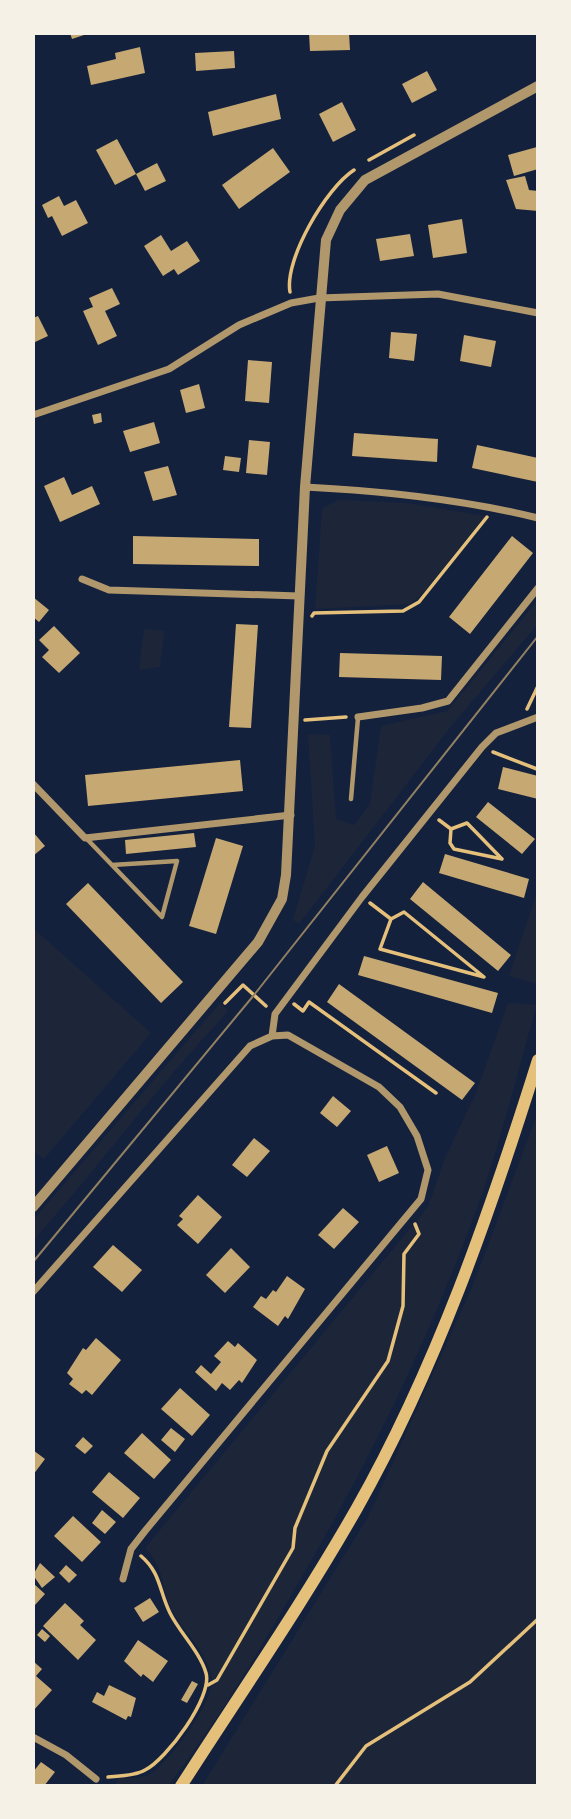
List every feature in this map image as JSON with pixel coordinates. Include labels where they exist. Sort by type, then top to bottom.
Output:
[{"type":"main road","points":[[181,1786],[358,1506],[389,1445],[466,1272],[506,1161],[538,1060]]},
{"type":"street","points":[[33,1207],[241,962],[272,919],[282,899],[290,815],[305,487],[319,298],[326,240],[332,224],[365,180],[538,86]]},
{"type":"street","points":[[33,415],[169,369],[257,316],[291,303],[319,298],[438,294],[538,313]]},
{"type":"street","points":[[305,487],[398,492],[494,507],[538,518]]},
{"type":"street","points":[[82,579],[109,590],[299,596]]},
{"type":"street","points":[[358,717],[422,708],[448,701],[538,588]]},
{"type":"street","points":[[272,1036],[275,1014],[362,897],[482,747],[496,733],[523,720],[538,717]]},
{"type":"street","points":[[33,784],[85,838],[290,815]]},
{"type":"street","points":[[33,1292],[250,1046],[272,1036],[288,1035],[379,1087],[400,1107],[417,1136],[428,1170],[421,1199],[131,1549],[123,1579]]},
{"type":"street","points":[[33,1737],[66,1755],[96,1779]]},
{"type":"lane","points":[[351,799],[358,717]]},
{"type":"lane","points":[[85,838],[162,917],[177,861],[113,865]]},
{"type":"path","points":[[298,618],[310,618],[314,612],[403,611],[419,602],[494,507]]},
{"type":"path","points":[[523,720],[538,686]]},
{"type":"path","points":[[294,720],[358,717]]},
{"type":"path","points":[[482,747],[510,761],[537,769]]},
{"type":"path","points":[[429,813],[451,829]]},
{"type":"path","points":[[467,822],[502,859],[454,849],[450,843],[451,829],[467,822]]},
{"type":"path","points":[[362,897],[391,919]]},
{"type":"path","points":[[404,912],[484,976],[380,949],[391,919],[404,912]]},
{"type":"path","points":[[241,962],[249,969],[223,1001],[226,1004],[243,985],[275,1014]]},
{"type":"path","points":[[287,999],[303,1011],[309,1002],[436,1093]]},
{"type":"path","points":[[96,1779],[143,1772],[156,1763],[186,1725],[208,1685],[217,1680],[293,1548],[295,1528],[327,1451],[388,1361],[403,1306],[404,1254],[419,1234],[411,1213]]},
{"type":"path","points":[[131,1549],[153,1566],[167,1606],[206,1670],[208,1685]]},
{"type":"path","points":[[335,1786],[366,1746],[470,1682],[538,1619]]},
{"type":"shaded area","points":[[339,500],[407,503],[485,516],[424,592],[410,604],[315,609],[322,508]]},
{"type":"shaded area","points":[[538,600],[538,624],[452,725],[299,924],[293,920],[315,846],[308,734],[330,735],[336,819],[354,825],[370,804],[381,726],[447,711]]},
{"type":"shaded area","points":[[144,629],[164,631],[160,667],[139,670]]},
{"type":"shaded area","points":[[538,889],[538,984],[509,976]]},
{"type":"shaded area","points":[[33,928],[151,1033],[44,1159],[33,1151]]},
{"type":"shaded area","points":[[220,1003],[228,1010],[222,1018],[33,1241],[33,1220]]},
{"type":"shaded area","points":[[508,1003],[537,1005],[484,1188],[443,1295],[372,1449],[261,1647],[185,1764],[168,1786],[115,1786],[118,1778],[150,1774],[168,1758],[205,1703],[212,1681],[201,1652],[170,1606],[156,1563],[145,1548],[428,1207],[445,1158],[476,1093]]},
{"type":"shaded area","points":[[538,1112],[538,1786],[202,1786],[368,1517],[473,1285]]},
{"type":"building","points":[[70,33],[87,33],[87,34],[72,39]]},
{"type":"building","points":[[309,33],[349,33],[350,50],[310,51]]},
{"type":"building","points":[[140,47],[145,73],[91,85],[87,66],[116,59],[115,53]]},
{"type":"building","points":[[234,51],[235,68],[196,71],[195,53]]},
{"type":"building","points":[[427,71],[437,90],[412,103],[402,84]]},
{"type":"building","points":[[276,94],[281,119],[213,136],[208,112]]},
{"type":"building","points":[[342,102],[356,130],[333,142],[319,114]]},
{"type":"building","points":[[117,139],[136,174],[115,185],[96,150]]},
{"type":"building","points":[[537,147],[538,169],[514,176],[508,155]]},
{"type":"building","points":[[273,148],[290,172],[239,209],[222,185]]},
{"type":"building","points":[[157,163],[166,181],[145,191],[136,174]]},
{"type":"building","points":[[525,176],[529,190],[538,191],[538,211],[516,209],[506,180]]},
{"type":"building","points":[[59,196],[64,206],[76,200],[88,223],[62,236],[52,216],[48,218],[42,205]]},
{"type":"building","points":[[462,219],[467,253],[433,258],[428,225]]},
{"type":"building","points":[[410,234],[414,256],[380,261],[376,239]]},
{"type":"building","points":[[161,235],[171,251],[187,241],[200,261],[178,275],[174,269],[163,276],[144,246]]},
{"type":"building","points":[[112,288],[120,304],[105,311],[117,336],[98,345],[83,311],[93,307],[89,298]]},
{"type":"building","points":[[38,316],[48,336],[33,343],[33,318]]},
{"type":"building","points":[[391,332],[417,334],[414,361],[389,358]]},
{"type":"building","points":[[464,335],[496,341],[491,367],[460,361]]},
{"type":"building","points":[[248,360],[272,362],[269,403],[245,401]]},
{"type":"building","points":[[199,384],[205,408],[186,413],[180,390]]},
{"type":"building","points":[[101,413],[102,422],[94,424],[92,415]]},
{"type":"building","points":[[154,422],[160,443],[130,452],[123,431]]},
{"type":"building","points":[[354,433],[438,439],[437,462],[352,456]]},
{"type":"building","points":[[249,440],[270,442],[267,475],[246,473]]},
{"type":"building","points":[[477,445],[538,458],[538,482],[472,468]]},
{"type":"building","points":[[225,456],[241,458],[239,472],[223,470]]},
{"type":"building","points":[[168,466],[177,495],[153,501],[144,472]]},
{"type":"building","points":[[64,477],[72,495],[92,486],[100,504],[60,522],[44,486]]},
{"type":"building","points":[[133,536],[259,539],[259,566],[133,564]]},
{"type":"building","points":[[512,536],[533,553],[470,634],[449,617]]},
{"type":"building","points":[[33,597],[49,610],[39,622],[33,617]]},
{"type":"building","points":[[236,624],[258,625],[251,728],[229,727]]},
{"type":"building","points":[[54,626],[80,653],[59,673],[42,657],[49,650],[39,640]]},
{"type":"building","points":[[340,653],[442,656],[441,680],[339,677]]},
{"type":"building","points":[[240,760],[243,791],[88,806],[85,775]]},
{"type":"building","points":[[503,767],[538,776],[538,799],[498,789]]},
{"type":"building","points":[[488,802],[535,839],[522,854],[476,817]]},
{"type":"building","points":[[33,832],[45,846],[33,856]]},
{"type":"building","points":[[194,833],[196,847],[126,854],[125,840]]},
{"type":"building","points":[[216,838],[243,846],[216,934],[189,926]]},
{"type":"building","points":[[445,854],[529,879],[524,898],[439,873]]},
{"type":"building","points":[[423,882],[511,955],[498,971],[410,899]]},
{"type":"building","points":[[88,883],[183,982],[161,1003],[66,904]]},
{"type":"building","points":[[364,956],[498,993],[492,1013],[358,975]]},
{"type":"building","points":[[339,984],[475,1083],[462,1100],[327,1002]]},
{"type":"building","points":[[333,1096],[351,1111],[337,1127],[320,1113]]},
{"type":"building","points":[[254,1138],[270,1151],[247,1177],[232,1165]]},
{"type":"building","points":[[387,1146],[399,1173],[379,1182],[367,1155]]},
{"type":"building","points":[[198,1195],[222,1217],[198,1244],[177,1225],[183,1219],[179,1216]]},
{"type":"building","points":[[343,1208],[359,1222],[334,1249],[318,1235]]},
{"type":"building","points":[[113,1245],[142,1270],[122,1292],[93,1267]]},
{"type":"building","points":[[231,1248],[250,1267],[225,1293],[206,1275]]},
{"type":"building","points":[[287,1276],[305,1289],[288,1319],[285,1316],[278,1326],[253,1307],[261,1296],[266,1299],[273,1290],[276,1292]]},
{"type":"building","points":[[96,1338],[121,1360],[92,1395],[86,1390],[82,1394],[69,1384],[73,1379],[67,1373],[83,1348],[86,1350]]},
{"type":"building","points":[[228,1341],[235,1347],[238,1343],[257,1360],[242,1383],[239,1380],[230,1390],[222,1383],[216,1391],[195,1372],[201,1365],[211,1374],[221,1362],[214,1356]]},
{"type":"building","points":[[180,1388],[210,1415],[192,1436],[161,1409]]},
{"type":"building","points":[[171,1428],[185,1439],[175,1452],[161,1440]]},
{"type":"building","points":[[142,1433],[171,1460],[154,1479],[124,1453]]},
{"type":"building","points":[[83,1437],[93,1446],[85,1454],[75,1446]]},
{"type":"building","points":[[33,1450],[45,1459],[33,1475]]},
{"type":"building","points":[[109,1472],[140,1498],[123,1518],[92,1492]]},
{"type":"building","points":[[102,1510],[116,1522],[105,1534],[92,1523]]},
{"type":"building","points":[[73,1516],[101,1542],[82,1562],[54,1536]]},
{"type":"building","points":[[40,1563],[55,1577],[42,1588],[33,1575]]},
{"type":"building","points":[[66,1565],[77,1575],[69,1583],[59,1573]]},
{"type":"building","points":[[33,1583],[45,1594],[35,1605],[33,1604]]},
{"type":"building","points":[[150,1598],[159,1612],[143,1622],[134,1608]]},
{"type":"building","points":[[65,1603],[84,1621],[80,1625],[96,1640],[78,1660],[43,1626]]},
{"type":"building","points":[[42,1629],[50,1636],[45,1642],[37,1635]]},
{"type":"building","points":[[138,1640],[168,1661],[153,1682],[143,1674],[141,1677],[124,1661]]},
{"type":"building","points":[[33,1661],[42,1669],[36,1676],[52,1690],[33,1711]]},
{"type":"building","points":[[192,1681],[198,1684],[187,1703],[181,1700]]},
{"type":"building","points":[[109,1685],[136,1698],[131,1717],[128,1716],[126,1720],[92,1702],[97,1692],[104,1696]]},
{"type":"building","points":[[41,1762],[55,1772],[44,1786],[33,1786],[33,1772]]},
{"type":"tram line","points":[[33,1262],[254,995],[538,636]]}]
